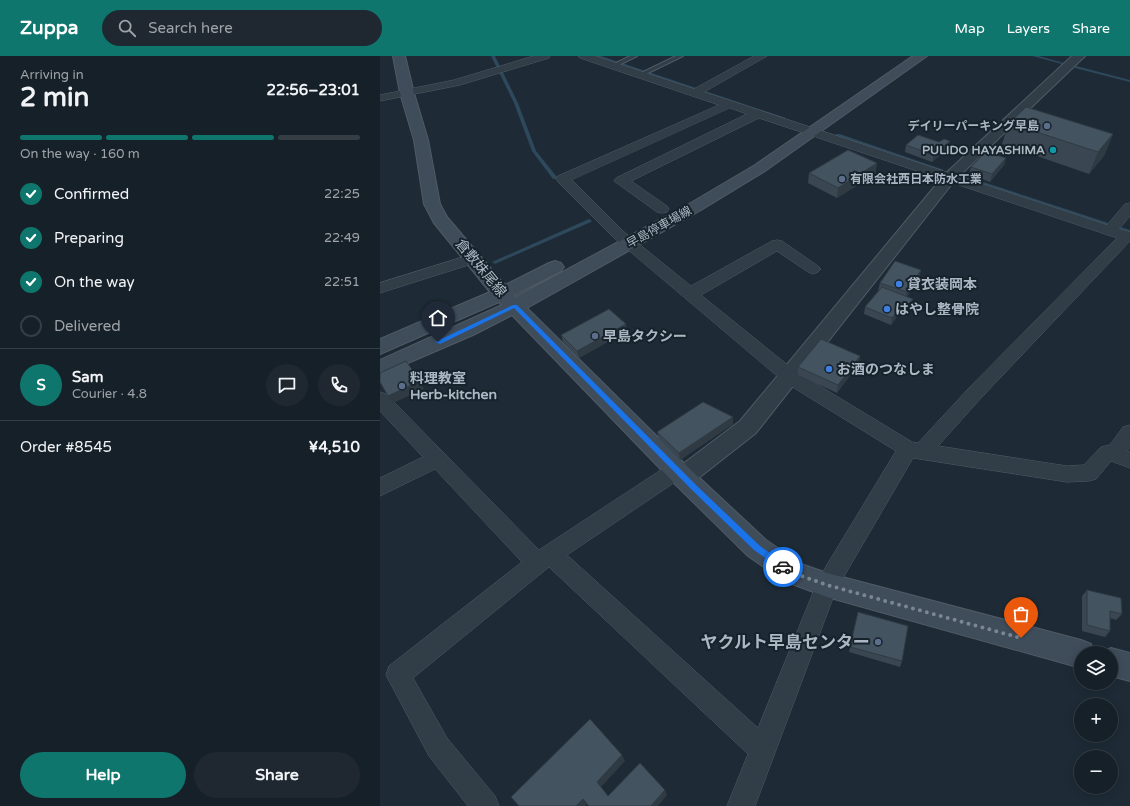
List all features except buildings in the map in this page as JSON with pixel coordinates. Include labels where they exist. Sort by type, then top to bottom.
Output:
[{"type":"main road","name":"倉敷妹尾線","points":[[399,56],[407,93],[421,140],[432,204],[440,219],[508,300],[680,474],[757,548],[793,573],[827,585],[1074,652]]},
{"type":"main road","name":"早島停車場線","points":[[623,239],[662,209],[733,169],[902,56]]},
{"type":"main road","name":"早島停車場線","points":[[380,368],[466,330],[508,300],[760,168],[920,56]]},
{"type":"main road","name":"早島停車場線","points":[[380,347],[508,300]]},
{"type":"main road","points":[[1118,664],[1130,667]]},
{"type":"street","points":[[380,98],[456,83],[545,56]]},
{"type":"street","points":[[584,56],[617,64],[697,91],[728,105],[950,178],[1119,231]]},
{"type":"street","points":[[697,91],[762,56]]},
{"type":"street","points":[[485,806],[438,746],[398,675],[543,558],[680,474],[748,426],[950,178],[1079,56]]},
{"type":"street","points":[[728,105],[563,179],[623,239],[789,376],[915,450],[1067,474],[1089,473],[1108,452],[1122,457],[1130,432]]},
{"type":"street","points":[[662,209],[621,182],[757,114]]},
{"type":"street","points":[[741,806],[827,585],[915,450],[975,393],[1119,231],[1130,207]]},
{"type":"street","points":[[690,294],[777,244],[813,268]]},
{"type":"street","points":[[380,288],[473,259]]},
{"type":"street","points":[[380,399],[436,459],[543,558],[763,750]]},
{"type":"street","points":[[380,488],[436,459]]},
{"type":"lane","points":[[617,64],[634,56]]},
{"type":"lane","points":[[644,73],[680,56]]},
{"type":"waterway","points":[[493,56],[516,103],[534,151],[555,178]]},
{"type":"waterway","points":[[597,56],[784,118]]},
{"type":"waterway","points":[[1034,56],[1062,63]]},
{"type":"waterway","points":[[1076,67],[1130,81]]},
{"type":"waterway","points":[[838,135],[942,170]]},
{"type":"waterway","points":[[963,177],[1130,232]]},
{"type":"waterway","points":[[495,262],[589,221]]},
{"type":"way so far","points":[[783,567],[793,573],[827,585],[1021,638]]},
{"type":"place","name":"デイリーパーキング早島","points":[[1047,126]]},
{"type":"place","name":"PULIDO HAYASHIMA","points":[[1053,150]]},
{"type":"place","name":"有限会社西日本防水工業","points":[[842,179]]},
{"type":"place","name":"貸衣装岡本","points":[[899,284]]},
{"type":"place","name":"はやし整骨院","points":[[887,309]]},
{"type":"place","name":"早島タクシー","points":[[595,336]]},
{"type":"place","name":"お酒のつなしま","points":[[829,369]]},
{"type":"place","name":"料理教室 Herb-kitchen","points":[[402,386]]},
{"type":"place","name":"ヤクルト早島センター","points":[[878,642]]},
{"type":"route","points":[[438,342],[515,306],[694,487],[757,548],[783,567]]}]
